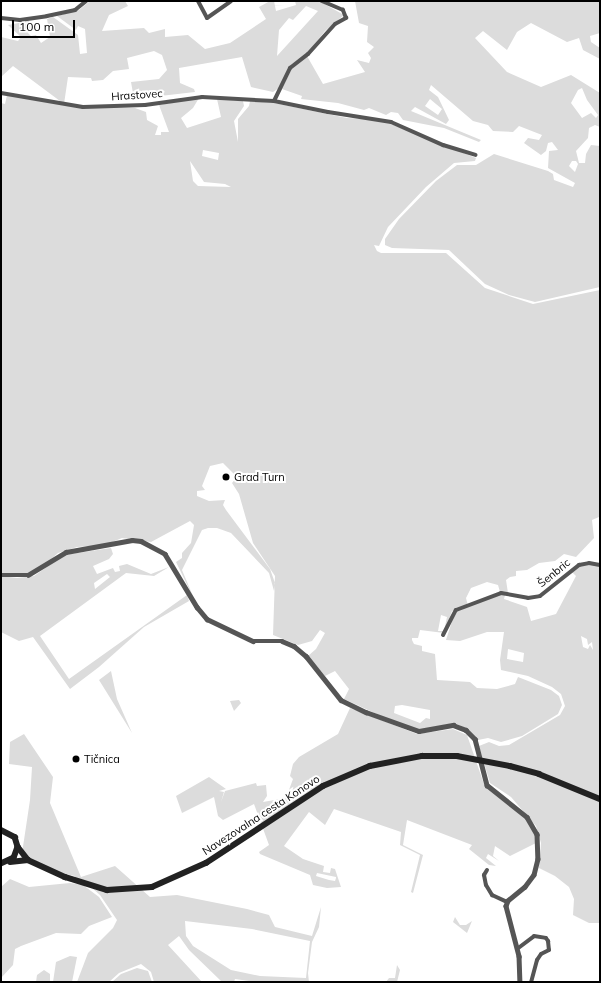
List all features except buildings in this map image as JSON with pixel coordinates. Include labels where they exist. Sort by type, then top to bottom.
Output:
[{"type":"main road","name":"Navezovalna cesta Konovo","points":[[1,864],[28,860],[96,888],[119,891],[152,887],[206,863],[300,799],[346,775],[396,759],[422,756],[457,756],[539,774],[600,799]]},
{"type":"main road","points":[[1,830],[14,837],[18,847],[28,860]]},
{"type":"main road","points":[[10,862],[18,847]]},
{"type":"street","points":[[1,18],[20,20],[47,16],[75,10],[86,1]]},
{"type":"street","points":[[198,1],[207,18],[231,1]]},
{"type":"street","points":[[274,101],[290,68],[308,54],[335,24],[346,18],[343,10],[322,1]]},
{"type":"street","name":"Hrastovec","points":[[1,93],[83,107],[145,105],[202,97],[274,101],[328,112],[391,122],[443,145],[475,155]]},
{"type":"street","points":[[1,574],[28,575],[36,572],[57,556],[78,550],[132,540],[152,545],[171,561],[195,604],[207,619],[253,641],[282,641],[294,646],[306,656],[336,695],[366,712],[419,731],[453,725],[466,730],[475,739],[479,760],[487,785],[527,817],[537,834],[538,859],[534,875],[525,887],[507,902]]},
{"type":"street","name":"Šenbric","points":[[443,635],[456,610],[500,593],[528,598],[540,596],[579,564],[589,563],[600,565]]},
{"type":"street","points":[[487,870],[484,875],[486,885],[492,895],[507,902]]},
{"type":"street","points":[[507,902],[517,949],[520,982]]},
{"type":"street","points":[[517,949],[534,936],[546,938],[548,941],[549,950],[541,954],[537,960],[531,982]]},
{"type":"shaded area","points":[[90,1],[125,1],[128,6],[109,15],[102,31],[144,28],[149,33],[165,29],[165,37],[188,35],[205,49],[230,43],[266,19],[259,7],[270,1],[274,1],[276,11],[296,5],[295,1],[319,1],[344,15],[325,31],[307,54],[292,64],[279,88],[273,92],[251,87],[242,57],[179,68],[180,83],[194,89],[195,92],[134,99],[131,82],[159,79],[167,70],[162,55],[154,51],[127,58],[129,69],[113,71],[103,80],[92,81],[91,78],[68,77],[64,104],[13,66],[1,77],[1,37],[18,41],[21,37],[8,25],[29,21],[30,31],[25,30],[31,36],[36,35],[41,43],[50,37],[47,19],[53,17],[78,35],[80,54],[87,53],[85,29],[78,26],[76,30],[57,16],[79,10]],"holes":[[[306,6],[318,11],[277,56],[279,30],[289,18],[293,20]]]},
{"type":"shaded area","points":[[355,1],[600,1],[600,33],[590,36],[591,42],[600,48],[600,59],[583,50],[579,38],[567,42],[531,23],[517,32],[507,50],[483,31],[475,38],[507,72],[541,87],[571,75],[600,93],[600,127],[595,125],[589,128],[588,138],[576,151],[579,163],[585,163],[586,154],[591,145],[600,146],[600,287],[535,302],[509,295],[485,284],[449,250],[392,248],[385,245],[385,239],[399,219],[436,181],[457,165],[476,165],[494,154],[548,171],[553,174],[554,180],[573,187],[575,183],[548,168],[549,151],[558,150],[552,142],[548,143],[546,151],[541,155],[524,143],[528,138],[539,140],[542,135],[519,126],[513,132],[493,131],[488,125],[473,121],[431,85],[429,90],[438,97],[449,120],[446,124],[415,107],[411,111],[481,140],[479,142],[444,128],[403,120],[398,113],[391,112],[386,115],[369,108],[364,110],[338,103],[301,99],[302,96],[282,89],[292,68],[307,56],[323,84],[365,72],[357,60],[369,63],[371,58],[368,53],[374,47],[367,42],[368,26],[359,23]],"holes":[[[582,88],[587,100],[598,115],[596,118],[591,113],[582,118],[571,103],[578,90]],[[430,99],[442,109],[438,115],[425,106]],[[572,161],[576,161],[578,164],[575,172],[569,166]]]},
{"type":"shaded area","points":[[7,95],[63,105],[135,108],[146,112],[147,120],[158,126],[155,135],[161,135],[161,132],[169,132],[159,105],[199,98],[193,108],[181,118],[187,128],[221,117],[217,99],[243,101],[244,106],[234,121],[238,142],[238,119],[249,106],[250,101],[274,103],[347,118],[381,120],[476,158],[475,161],[454,163],[426,187],[388,227],[379,246],[374,245],[377,251],[381,253],[446,253],[485,288],[533,304],[600,290],[600,520],[599,517],[592,520],[594,538],[576,557],[564,554],[555,561],[539,563],[527,570],[516,571],[516,576],[510,577],[506,580],[508,593],[500,592],[498,585],[487,582],[471,588],[466,598],[468,606],[452,611],[444,633],[420,630],[418,638],[412,638],[414,644],[422,646],[422,651],[435,654],[437,680],[470,682],[477,688],[497,689],[515,684],[518,677],[551,690],[559,696],[562,705],[558,714],[522,736],[501,742],[488,738],[478,740],[466,728],[454,723],[429,728],[418,733],[344,699],[349,689],[335,671],[325,676],[308,656],[316,649],[325,633],[320,630],[312,641],[298,645],[273,635],[275,586],[274,591],[269,573],[231,533],[217,528],[202,530],[182,570],[195,601],[176,562],[182,558],[182,553],[191,543],[194,525],[190,521],[151,542],[122,538],[105,545],[77,547],[58,553],[42,567],[28,573],[1,573],[1,103],[5,104]],"holes":[[[203,150],[219,153],[218,160],[202,156]],[[190,161],[204,182],[225,184],[231,187],[198,186],[193,181]],[[223,463],[237,477],[232,483],[239,494],[253,543],[275,576],[275,582],[270,569],[226,510],[223,505],[225,500],[209,501],[197,496],[197,491],[205,490],[202,486],[210,466]],[[441,615],[447,617],[444,631],[438,631]],[[402,705],[430,710],[430,719],[426,718],[420,723],[394,713],[395,706]]]},
{"type":"shaded area","points":[[111,548],[113,554],[109,559],[93,566],[97,574],[113,568],[115,572],[120,571],[119,566],[127,564],[151,574],[169,567],[154,576],[126,573],[40,636],[69,679],[187,595],[189,601],[144,627],[99,667],[70,689],[33,637],[19,641],[1,632],[1,576],[17,578],[34,576],[64,555]],"holes":[[[107,574],[110,577],[95,589],[94,583]]]},
{"type":"shaded area","points":[[589,564],[600,566],[600,923],[589,923],[573,915],[574,899],[569,887],[555,876],[539,868],[541,843],[536,826],[511,797],[490,783],[479,746],[489,742],[499,746],[509,745],[560,715],[565,706],[561,694],[552,687],[528,676],[501,670],[500,660],[504,632],[487,632],[460,641],[446,640],[455,612],[495,595],[505,595],[504,599],[527,607],[531,621],[556,614],[576,576],[571,571],[578,566]],"holes":[[[581,636],[587,639],[588,645],[592,642],[593,650],[590,645],[588,649],[583,647]],[[508,649],[524,653],[523,662],[507,659]]]},
{"type":"shaded area","points":[[111,671],[117,699],[132,733],[99,680]]},
{"type":"shaded area","points":[[239,700],[241,703],[234,711],[230,701]]},
{"type":"shaded area","points":[[350,708],[417,734],[453,729],[467,735],[485,787],[500,794],[526,818],[537,836],[536,843],[510,856],[495,846],[493,856],[499,861],[488,854],[486,858],[496,866],[489,865],[469,849],[472,845],[407,820],[403,845],[423,855],[413,893],[411,892],[420,855],[400,845],[401,832],[334,809],[325,825],[309,812],[284,846],[303,859],[324,866],[323,872],[330,873],[331,868],[335,869],[341,887],[327,888],[313,885],[310,875],[260,854],[259,852],[269,845],[254,804],[223,820],[218,816],[214,797],[182,813],[176,796],[209,777],[226,789],[219,791],[224,792],[221,802],[225,791],[256,783],[257,786],[266,785],[267,796],[263,802],[286,798],[293,779],[290,776],[293,764],[299,757],[338,734]],"holes":[[[317,873],[336,877],[335,881],[316,876]]]},
{"type":"shaded area","points":[[24,734],[53,777],[50,803],[81,877],[115,866],[150,897],[177,895],[247,909],[269,915],[275,927],[312,936],[321,907],[319,927],[312,942],[308,973],[309,982],[256,982],[235,979],[234,982],[222,982],[189,950],[179,936],[168,945],[202,982],[154,982],[151,972],[141,964],[119,973],[109,982],[77,982],[88,953],[113,928],[117,920],[100,895],[92,888],[73,881],[75,876],[42,869],[21,860],[30,800],[32,767],[9,764],[10,742]],"holes":[[[185,921],[252,929],[310,941],[306,978],[260,976],[231,970],[193,946],[186,936]]]},
{"type":"shaded area","points":[[10,879],[29,887],[70,883],[83,885],[99,897],[112,917],[89,926],[81,934],[56,933],[15,949],[13,965],[1,978],[1,887]]},
{"type":"shaded area","points":[[455,917],[460,925],[466,925],[472,921],[467,933],[453,922]]},
{"type":"shaded area","points":[[70,956],[77,957],[72,982],[53,982],[56,962]]},
{"type":"shaded area","points":[[397,965],[400,970],[397,982],[386,982],[389,978],[395,978]]},
{"type":"shaded area","points":[[137,968],[148,971],[152,982],[112,982],[121,974]]},
{"type":"shaded area","points":[[44,970],[50,974],[50,982],[36,982],[37,975]]},
{"type":"place","name":"Grad Turn","points":[[226,477]]},
{"type":"place","name":"Tičnica","points":[[76,759]]}]
